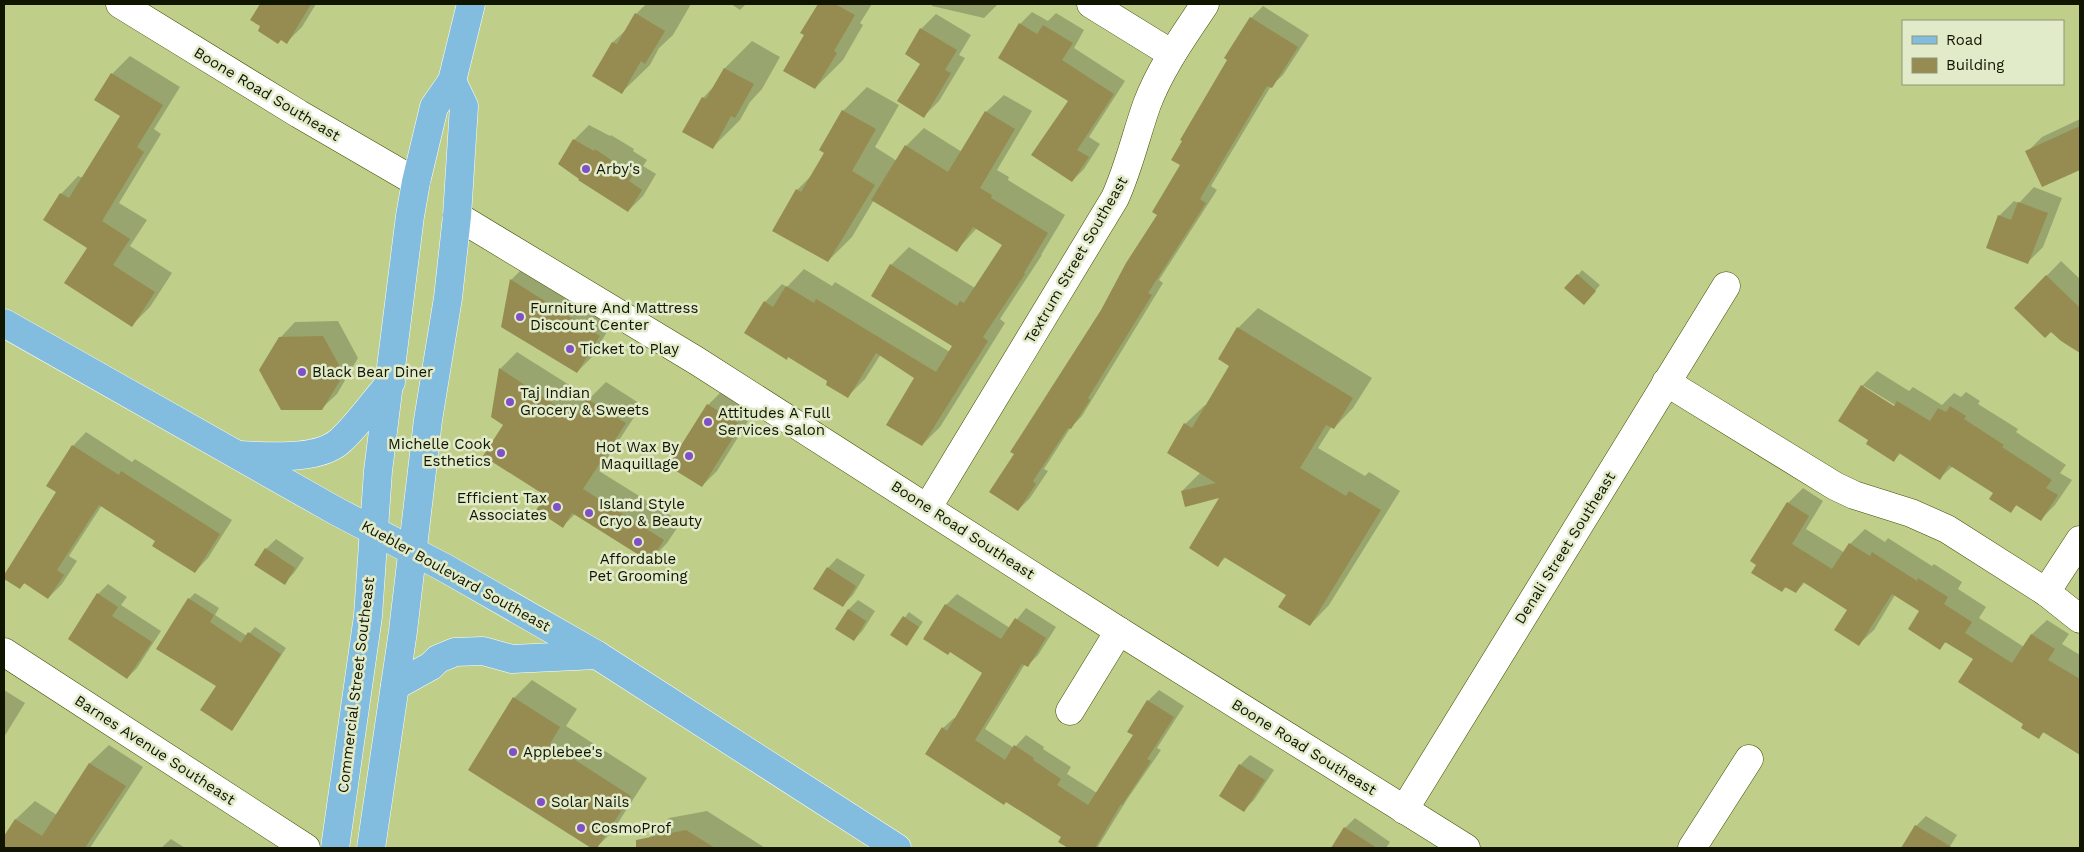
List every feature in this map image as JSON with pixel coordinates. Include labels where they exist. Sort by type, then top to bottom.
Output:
[{"type":"main road","name":"Commercial Street Southeast","points":[[335,848],[368,616],[378,471],[391,382],[403,264],[416,182],[434,107],[452,81],[471,4]]},
{"type":"main road","points":[[371,848],[395,686],[428,420],[448,298],[457,216],[464,106],[452,81]]},
{"type":"main road","name":"Kuebler Boulevard Southeast","points":[[4,323],[336,511],[412,550],[597,655],[897,848]]},
{"type":"main road","points":[[237,455],[295,455],[321,451],[340,442],[391,382]]},
{"type":"main road","points":[[395,686],[455,652],[483,651],[512,659],[597,655]]},
{"type":"street","name":"Boone Road Southeast","points":[[120,4],[299,114],[416,182]]},
{"type":"street","points":[[1091,4],[1172,54]]},
{"type":"street","name":"Textrum Street Southeast","points":[[928,507],[1115,198],[1127,172],[1148,103],[1172,54],[1205,4]]},
{"type":"street","name":"Boone Road Southeast","points":[[457,216],[646,329],[928,507],[1119,631],[1466,848]]},
{"type":"street","name":"Denali Street Southeast","points":[[1404,810],[1726,286]]},
{"type":"street","points":[[1666,382],[1807,469],[1854,494],[1911,513],[1947,529],[2046,592],[2080,619]]},
{"type":"street","points":[[2046,592],[2080,540]]},
{"type":"street","points":[[1070,711],[1119,631]]},
{"type":"street","name":"Barnes Avenue Southeast","points":[[4,652],[306,848]]},
{"type":"street","points":[[1692,848],[1749,759]]},
{"type":"building","points":[[260,4],[311,4],[287,44],[281,40],[278,44],[258,31],[260,26],[250,20]]},
{"type":"building","points":[[818,4],[835,4],[855,15],[834,51],[837,53],[815,89],[783,71],[804,35],[800,33]]},
{"type":"building","points":[[635,13],[665,31],[645,64],[641,61],[622,94],[592,76],[612,42],[617,44]]},
{"type":"building","points":[[1250,17],[1298,47],[1272,88],[1267,86],[1200,199],[1206,203],[1148,293],[1152,295],[1088,398],[1090,400],[1071,429],[1068,428],[1033,481],[1036,484],[1018,511],[989,492],[1014,454],[1010,452],[1101,310],[1126,263],[1157,215],[1152,212],[1180,165],[1171,160],[1182,141],[1180,140],[1227,60],[1224,58]]},
{"type":"building","points":[[1019,23],[1037,34],[1043,25],[1073,43],[1062,60],[1114,94],[1077,150],[1089,157],[1072,182],[1031,155],[1068,101],[998,58]]},
{"type":"building","points":[[920,28],[957,50],[945,70],[951,73],[924,118],[897,101],[920,64],[905,54]]},
{"type":"building","points":[[724,68],[754,84],[735,118],[731,116],[713,149],[682,132],[702,97],[706,99]]},
{"type":"building","points":[[111,73],[163,105],[137,147],[144,152],[102,221],[130,239],[113,265],[155,292],[132,327],[64,283],[87,248],[43,220],[60,193],[69,198],[120,116],[94,100]]},
{"type":"building","points":[[842,110],[876,129],[852,171],[875,185],[828,262],[772,231],[796,189],[801,192],[824,153],[819,150]]},
{"type":"building","points":[[985,111],[1015,129],[980,188],[992,195],[991,198],[1048,233],[1025,274],[983,337],[988,341],[922,446],[886,425],[914,378],[876,353],[848,398],[826,385],[827,381],[788,357],[787,360],[744,333],[764,301],[773,307],[786,286],[814,303],[816,299],[936,372],[952,346],[871,296],[890,264],[957,306],[960,301],[964,303],[1002,245],[973,227],[957,252],[871,200],[905,145],[948,172]]},
{"type":"building","points":[[2080,126],[2080,170],[2042,187],[2025,151]]},
{"type":"building","points":[[573,139],[594,151],[595,149],[633,175],[629,181],[642,190],[628,212],[578,180],[558,164]]},
{"type":"building","points":[[2018,202],[2048,213],[2028,264],[1986,248],[1998,215],[2011,220]]},
{"type":"building","points":[[1577,274],[1596,291],[1584,305],[1564,288]]},
{"type":"building","points":[[2046,275],[2080,308],[2080,353],[2051,332],[2045,338],[2014,308]]},
{"type":"building","points":[[510,279],[600,336],[577,373],[501,327]]},
{"type":"building","points":[[1237,327],[1353,398],[1334,429],[1326,425],[1300,468],[1346,496],[1349,491],[1381,510],[1310,626],[1278,607],[1286,595],[1224,557],[1218,567],[1189,548],[1219,498],[1185,507],[1181,491],[1216,483],[1167,453],[1184,423],[1192,428],[1229,366],[1218,359]]},
{"type":"building","name":"Black Bear Diner","points":[[323,336],[344,374],[322,410],[281,410],[259,370],[279,337]]},
{"type":"building","points":[[499,368],[575,418],[587,399],[626,423],[583,489],[664,540],[650,562],[572,513],[563,528],[536,510],[546,496],[483,456],[503,425],[491,417]]},
{"type":"building","points":[[1861,385],[1894,406],[1897,401],[1930,421],[1938,408],[1946,412],[1950,406],[1966,416],[1964,419],[2004,445],[2002,447],[2052,480],[2046,488],[2058,495],[2041,521],[2016,505],[2011,513],[1989,499],[1993,493],[1949,465],[1940,480],[1899,453],[1894,462],[1866,444],[1868,440],[1838,421]]},
{"type":"building","points":[[707,404],[741,425],[702,487],[668,466]]},
{"type":"building","points":[[72,445],[119,475],[121,471],[220,534],[195,573],[152,546],[155,541],[99,505],[57,570],[64,575],[48,599],[24,583],[20,589],[4,579],[4,575],[56,492],[46,486]]},
{"type":"building","points":[[1787,502],[1809,516],[1792,544],[1832,569],[1849,543],[1870,556],[1872,552],[1917,581],[1918,578],[1948,597],[1944,604],[1972,622],[1965,633],[2012,663],[2031,634],[2055,649],[2048,660],[2080,679],[2080,755],[2043,732],[2039,739],[2021,728],[2023,724],[1958,682],[1973,659],[1945,642],[1940,650],[1908,629],[1919,611],[1892,594],[1859,646],[1834,630],[1847,610],[1803,582],[1796,593],[1785,587],[1782,592],[1751,573],[1756,565],[1750,561]]},
{"type":"building","points":[[265,548],[295,568],[285,585],[254,565]]},
{"type":"building","points":[[827,567],[856,586],[843,607],[813,589]]},
{"type":"building","points":[[97,593],[118,607],[112,616],[152,642],[127,679],[68,639]]},
{"type":"building","points":[[188,598],[214,615],[210,622],[241,643],[248,632],[281,654],[232,731],[200,710],[216,686],[156,649]]},
{"type":"building","points":[[945,604],[1001,639],[1015,618],[1046,638],[1028,667],[1022,664],[975,740],[1005,760],[1014,745],[1061,779],[1057,785],[1088,805],[1133,735],[1127,732],[1147,700],[1174,717],[1147,759],[1151,761],[1121,804],[1095,848],[1068,848],[1058,842],[1061,837],[1006,802],[1004,805],[925,754],[942,727],[947,731],[982,673],[950,652],[948,655],[923,639]]},
{"type":"building","points":[[848,609],[866,621],[854,641],[835,629]]},
{"type":"building","points":[[903,616],[919,627],[907,646],[890,635]]},
{"type":"building","points":[[513,697],[560,727],[550,744],[631,796],[597,848],[591,848],[468,770]]},
{"type":"building","points":[[89,763],[126,786],[85,848],[4,848],[4,836],[15,819],[42,836]]},
{"type":"building","points":[[1239,764],[1265,780],[1244,812],[1219,796]]},
{"type":"building","points":[[1915,825],[1953,848],[1901,848]]},
{"type":"building","points":[[1344,827],[1377,848],[1331,848]]},
{"type":"building","points":[[686,830],[715,848],[636,848],[636,840]]},
{"type":"place","name":"Arby's","points":[[586,169]]},
{"type":"place","name":"Furniture And Mattress Discount Center","points":[[520,317]]},
{"type":"place","name":"Ticket to Play","points":[[570,349]]},
{"type":"place","name":"Black Bear Diner","points":[[302,372]]},
{"type":"place","name":"Taj Indian Grocery & Sweets","points":[[510,402]]},
{"type":"place","name":"Attitudes A Full Services Salon","points":[[708,422]]},
{"type":"place","name":"Michelle Cook Esthetics","points":[[501,453]]},
{"type":"place","name":"Hot Wax By Maquillage","points":[[689,456]]},
{"type":"place","name":"Efficient Tax Associates","points":[[557,507]]},
{"type":"place","name":"Island Style Cryo & Beauty","points":[[589,513]]},
{"type":"place","name":"Affordable Pet Grooming","points":[[638,542]]},
{"type":"place","name":"Applebee's","points":[[513,752]]},
{"type":"place","name":"Solar Nails","points":[[541,802]]},
{"type":"place","name":"CosmoProf","points":[[581,828]]}]
